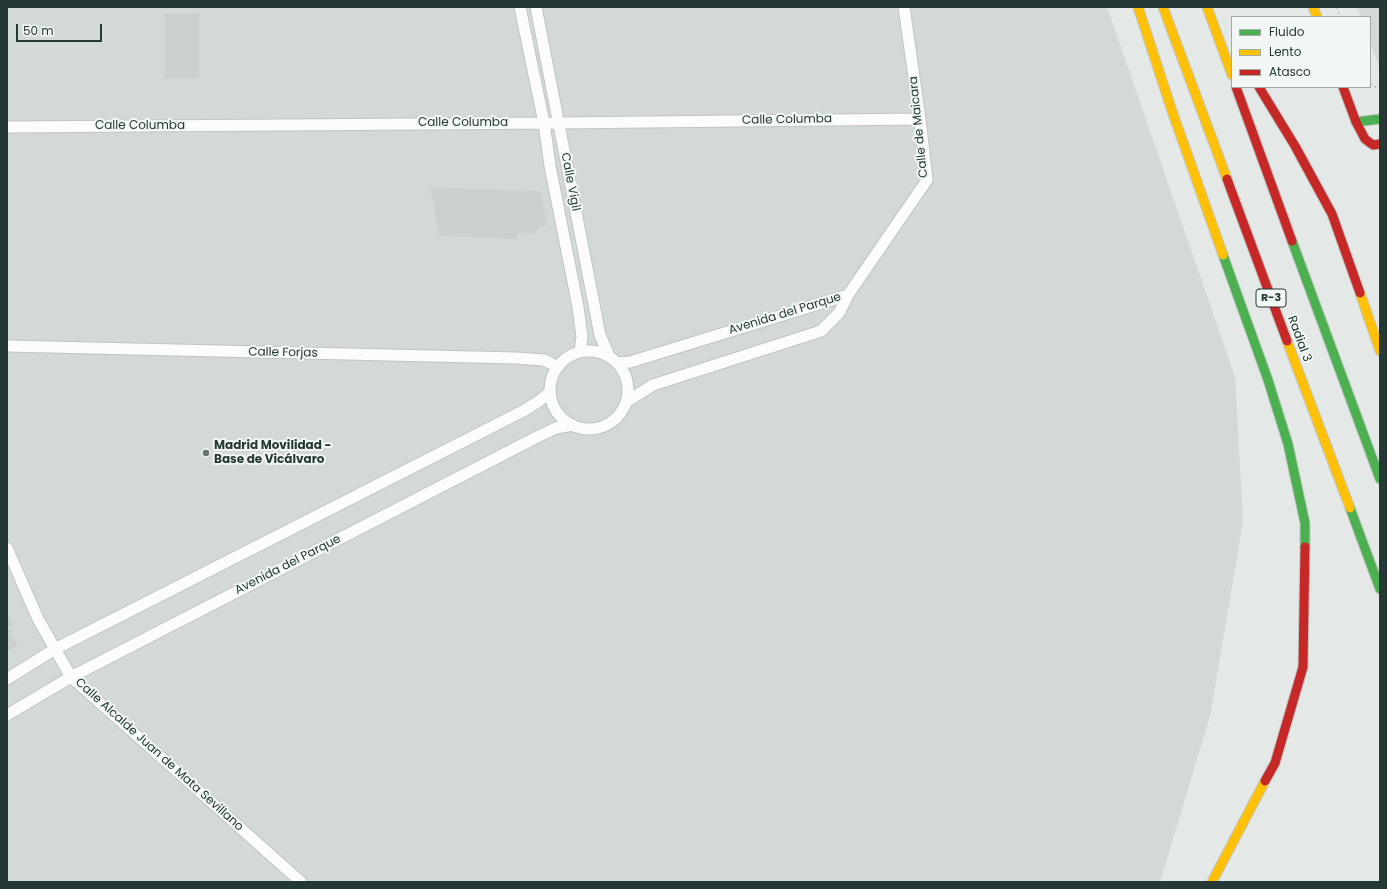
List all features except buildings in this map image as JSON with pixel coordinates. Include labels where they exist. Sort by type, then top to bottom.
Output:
[{"type":"main road","points":[[1138,7],[1172,111],[1268,380],[1288,444],[1305,523],[1303,667],[1275,763],[1212,882]]},
{"type":"main road","name":"Radial 3","points":[[1163,7],[1380,589]]},
{"type":"main road","points":[[1207,7],[1231,72]]},
{"type":"main road","points":[[1236,88],[1380,479]]},
{"type":"main road","points":[[1260,88],[1295,146],[1332,214],[1380,351]]},
{"type":"main road","points":[[1343,88],[1356,122],[1365,139],[1374,145],[1380,144]]},
{"type":"main road","points":[[1356,122],[1380,119]]},
{"type":"street","name":"Calle Vigil","points":[[520,7],[544,123],[550,166],[578,308],[582,337],[580,352]]},
{"type":"street","name":"Calle Vigil","points":[[536,7],[600,335],[613,360]]},
{"type":"street","name":"Calle de Maicara","points":[[848,295],[927,180],[904,7]]},
{"type":"street","name":"Calle Columba","points":[[7,127],[920,119]]},
{"type":"street","name":"Avenida del Parque","points":[[613,360],[630,362],[848,295]]},
{"type":"street","name":"Avenida del Parque","points":[[626,402],[653,386],[822,330],[839,313],[848,295]]},
{"type":"street","name":"Calle Forjas","points":[[7,346],[516,358],[544,360],[558,367]]},
{"type":"street","points":[[595,351],[613,360],[624,371],[627,381],[628,392],[626,402],[619,416],[606,426],[590,429],[573,426],[564,420],[557,412],[552,402],[550,392],[552,379],[558,367],[568,357],[580,352],[595,351]]},
{"type":"street","points":[[7,679],[55,649],[525,410],[550,392]]},
{"type":"street","name":"Avenida del Parque","points":[[7,714],[71,676],[539,436],[556,428],[573,426]]},
{"type":"street","name":"Calle Alcalde Juan de Mata Sevillano","points":[[7,548],[38,619],[71,676],[301,882]]},
{"type":"path","points":[[1371,84],[1380,89]]},
{"type":"shaded area","points":[[7,7],[1107,7],[1235,377],[1243,521],[1210,716],[1160,882],[7,882]]},
{"type":"shaded area","points":[[1357,7],[1380,7],[1380,69],[1371,45],[1371,16],[1361,16]]},
{"type":"traffic: fast","points":[[1356,122],[1380,119]]},
{"type":"traffic: fast","points":[[1292,241],[1380,479]]},
{"type":"traffic: fast","points":[[1223,255],[1268,380],[1288,444],[1305,523],[1305,547]]},
{"type":"traffic: fast","points":[[1350,508],[1380,589]]},
{"type":"traffic: slow","points":[[1138,7],[1172,111],[1223,255]]},
{"type":"traffic: slow","points":[[1163,7],[1227,179]]},
{"type":"traffic: slow","points":[[1207,7],[1231,72]]},
{"type":"traffic: slow","points":[[1313,7],[1317,16]]},
{"type":"traffic: slow","points":[[1360,293],[1380,351]]},
{"type":"traffic: slow","points":[[1287,341],[1350,508]]},
{"type":"traffic: slow","points":[[1212,882],[1265,781]]},
{"type":"traffic: jam","points":[[1236,88],[1292,241]]},
{"type":"traffic: jam","points":[[1260,88],[1295,146],[1332,214],[1360,293]]},
{"type":"traffic: jam","points":[[1343,88],[1356,122],[1365,139],[1373,145],[1380,144]]},
{"type":"traffic: jam","points":[[1227,179],[1287,341]]},
{"type":"traffic: jam","points":[[1265,781],[1275,763],[1303,667],[1305,547]]},
{"type":"place","name":"Madrid Movilidad - Base de Vicálvaro","points":[[206,453]]}]
